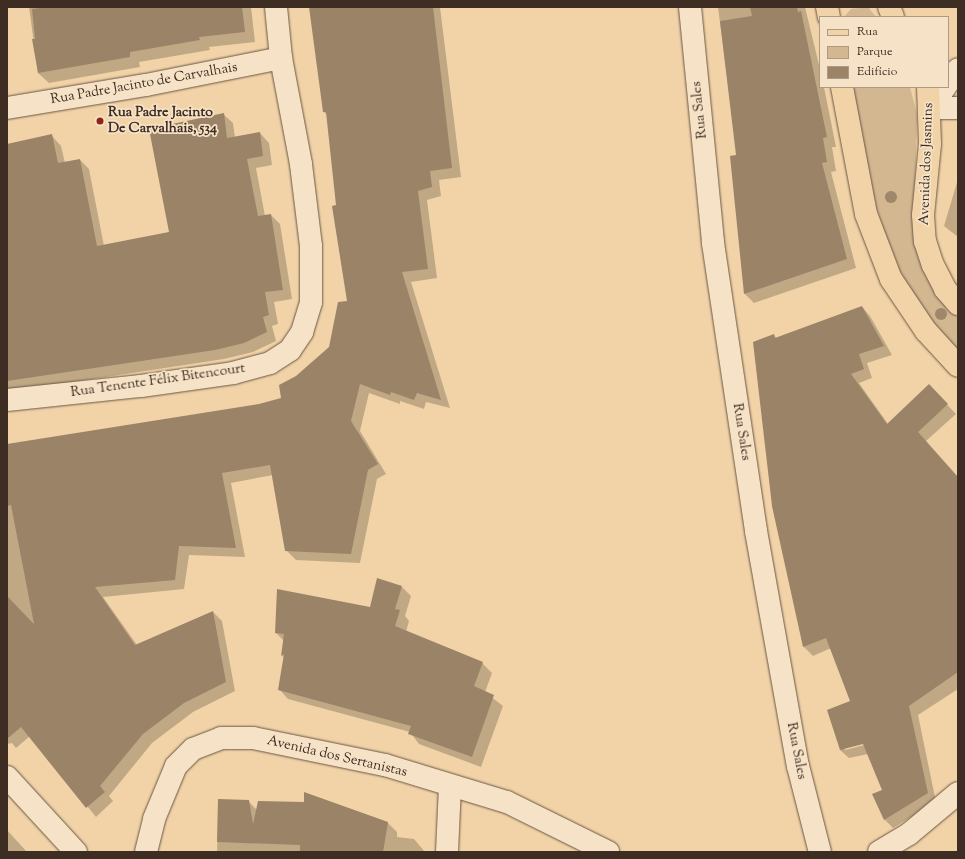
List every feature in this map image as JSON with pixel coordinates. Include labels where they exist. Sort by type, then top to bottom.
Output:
[{"type":"main road","points":[[842,88],[866,214],[891,279],[926,331],[958,366]]},
{"type":"main road","name":"Avenida dos Jasmins","points":[[929,98],[930,144],[923,215],[925,241],[933,265],[945,289],[958,304]]},
{"type":"street","name":"Rua Tenente Félix Bitencourt","points":[[7,400],[141,386],[233,373],[270,363],[290,350],[302,332],[311,302],[311,246],[301,164],[281,58],[276,7]]},
{"type":"street","name":"Rua Sales","points":[[690,7],[713,243],[756,531],[798,766],[820,852]]},
{"type":"street","name":"Rua Padre Jacinto de Carvalhais","points":[[7,108],[146,85],[281,58]]},
{"type":"street","points":[[949,82],[958,69]]},
{"type":"street","points":[[929,98],[944,88]]},
{"type":"street","points":[[929,98],[958,108]]},
{"type":"street","name":"Avenida dos Sertanistas","points":[[146,852],[154,819],[176,766],[193,749],[221,738],[253,738],[385,765],[450,786],[507,802],[608,852]]},
{"type":"street","points":[[7,777],[76,852]]},
{"type":"street","points":[[447,852],[450,786]]},
{"type":"street","points":[[879,852],[909,834],[958,793]]},
{"type":"green space","points":[[868,7],[875,16],[845,16],[851,9]]},
{"type":"green space","points":[[851,88],[910,88],[917,115],[914,234],[923,270],[940,296],[958,318],[958,353],[934,328],[901,280],[879,218],[866,169]]},
{"type":"building","points":[[48,7],[242,7],[245,32],[199,37],[200,40],[130,52],[130,57],[38,73],[32,39],[35,39],[32,9]]},
{"type":"building","points":[[309,7],[433,7],[452,168],[430,171],[432,187],[418,191],[428,269],[402,272],[441,400],[417,393],[414,400],[391,392],[390,395],[360,384],[351,421],[378,464],[368,470],[351,554],[285,551],[270,465],[222,473],[236,548],[179,546],[175,580],[95,587],[135,645],[213,611],[226,682],[184,703],[143,734],[100,786],[105,792],[86,808],[21,727],[7,739],[7,596],[34,624],[11,505],[7,506],[7,444],[259,404],[281,398],[279,385],[296,376],[329,347],[338,302],[347,301],[332,206],[336,205],[326,112],[323,112]]},
{"type":"building","points":[[750,7],[797,7],[798,12],[801,11],[827,137],[823,138],[827,162],[822,163],[847,259],[744,294],[730,156],[736,155],[720,21],[752,16]]},
{"type":"building","points":[[224,113],[227,138],[260,132],[263,156],[247,159],[258,216],[271,214],[283,290],[265,292],[269,315],[263,317],[267,332],[244,343],[215,350],[7,381],[7,144],[52,134],[58,163],[80,159],[97,246],[169,232],[149,129]]},
{"type":"building","points":[[862,306],[884,346],[859,354],[864,369],[851,374],[887,424],[929,384],[948,404],[918,432],[958,477],[958,672],[909,706],[928,793],[884,820],[872,794],[882,790],[863,744],[840,750],[827,710],[850,701],[826,638],[803,647],[772,506],[753,342],[774,334],[775,338]]},
{"type":"building","points":[[377,578],[402,586],[395,609],[400,610],[395,626],[483,662],[474,686],[494,695],[472,757],[408,734],[411,726],[278,690],[284,654],[281,656],[284,634],[275,633],[277,589],[370,607]]},
{"type":"building","points":[[304,792],[388,822],[383,852],[300,852],[300,845],[217,842],[218,799],[249,800],[253,824],[258,801],[304,802]]},
{"type":"place","name":"Rua Padre Jacinto De Carvalhais, 534","points":[[100,121]]}]
